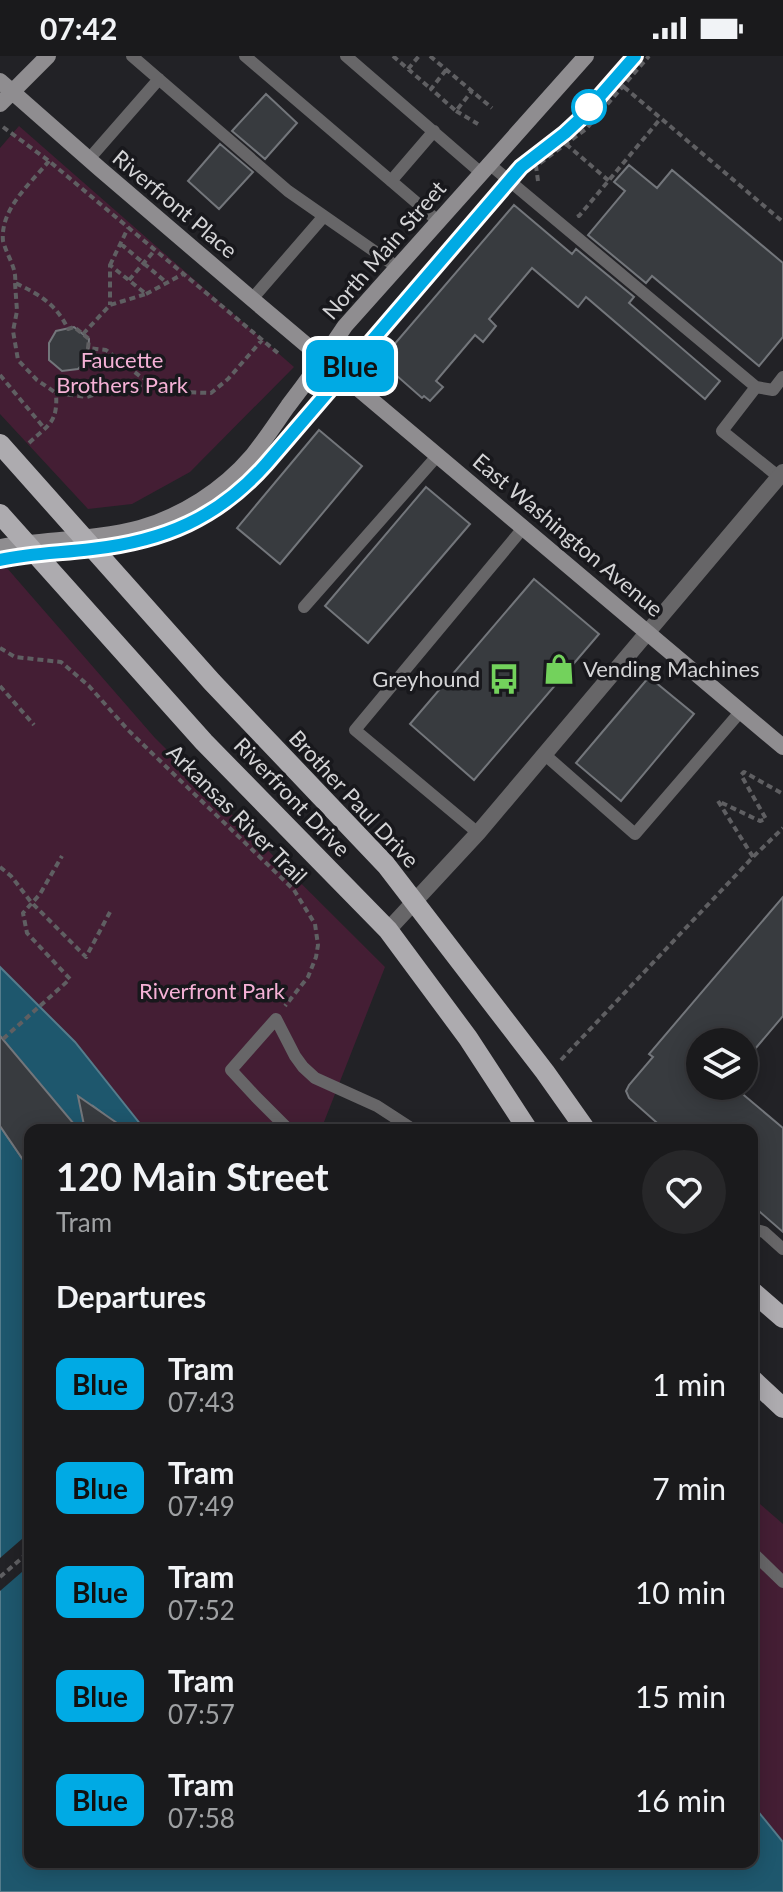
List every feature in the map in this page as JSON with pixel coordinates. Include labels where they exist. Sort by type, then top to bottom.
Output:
[{"type":"main road","points":[[0,104],[6,86],[48,56]]},
{"type":"main road","name":"North Main Street","points":[[0,547],[140,528],[186,509],[228,479],[251,457],[345,326],[586,56]]},
{"type":"main road","name":"Riverfront Place","points":[[6,86],[324,358]]},
{"type":"main road","name":"East Washington Avenue","points":[[324,358],[783,747]]},
{"type":"main road","name":"Brother Paul Drive","points":[[0,444],[212,682],[386,865],[582,1124]]},
{"type":"main road","name":"Riverfront Drive","points":[[0,514],[204,742],[388,930],[468,1038],[524,1124]]},
{"type":"main road","points":[[758,1296],[783,1318]]},
{"type":"main road","points":[[758,1385],[783,1408]]},
{"type":"street","points":[[388,930],[478,833],[781,475]]},
{"type":"lane","points":[[132,56],[288,191],[397,267]]},
{"type":"lane","points":[[245,56],[438,221]]},
{"type":"lane","points":[[346,56],[434,131],[756,387],[773,390],[783,377]]},
{"type":"lane","points":[[89,159],[159,79]]},
{"type":"lane","points":[[391,181],[434,131]]},
{"type":"lane","points":[[252,299],[324,216]]},
{"type":"lane","points":[[756,387],[722,431],[781,475]]},
{"type":"lane","points":[[304,607],[438,455]]},
{"type":"lane","points":[[478,833],[355,730],[524,527]]},
{"type":"lane","points":[[544,754],[635,834],[741,711]]},
{"type":"lane","points":[[283,1124],[231,1070],[276,1019],[295,1056],[315,1078],[377,1106],[405,1124]]},
{"type":"lane","points":[[758,1230],[783,1249]]},
{"type":"lane","points":[[758,1558],[783,1582]]},
{"type":"path","points":[[393,56],[456,111],[478,124]]},
{"type":"path","points":[[408,69],[419,56]]},
{"type":"path","points":[[430,56],[492,108]]},
{"type":"path","points":[[536,166],[586,129],[649,56]]},
{"type":"path","points":[[431,89],[446,70]]},
{"type":"path","points":[[624,87],[783,222]]},
{"type":"path","points":[[456,111],[472,91]]},
{"type":"path","points":[[579,216],[661,118]]},
{"type":"path","points":[[3,127],[49,161],[279,354]]},
{"type":"path","points":[[566,144],[609,181]]},
{"type":"path","points":[[49,161],[10,206],[2,227],[4,243],[16,274],[17,311],[13,331],[18,360],[37,380],[56,393],[87,397],[119,387],[154,383]]},
{"type":"path","points":[[110,305],[110,265],[128,228]]},
{"type":"path","points":[[121,244],[167,283]]},
{"type":"path","points":[[129,280],[155,250]]},
{"type":"path","points":[[110,265],[146,294]]},
{"type":"path","points":[[83,334],[110,305],[146,294],[183,274]]},
{"type":"path","points":[[15,283],[50,304],[60,313],[68,329],[74,327],[89,339],[88,348],[106,350],[141,377],[179,392],[211,393],[228,379],[262,340]]},
{"type":"path","points":[[0,375],[45,429]]},
{"type":"path","points":[[32,440],[51,424],[57,411],[56,393]]},
{"type":"path","name":"Arkansas River Trail","points":[[0,648],[15,657],[61,662],[89,686],[128,730],[294,890],[315,924],[318,945],[308,977],[276,1019]]},
{"type":"path","points":[[0,686],[34,725]]},
{"type":"path","points":[[753,857],[718,801],[760,821],[766,819],[741,775],[744,772],[783,794]]},
{"type":"path","points":[[582,1037],[783,828]]},
{"type":"path","points":[[3,1039],[70,979],[27,933],[23,913],[40,894],[62,856]]},
{"type":"path","points":[[0,867],[86,957],[110,912]]},
{"type":"path","points":[[0,1577],[24,1556]]},
{"type":"green space","name":"Faucette Brothers Park","points":[[19,126],[294,367],[190,472],[132,504],[88,509],[0,414],[0,148]]},
{"type":"green space","name":"Riverfront Park","points":[[0,560],[155,738],[385,967],[323,1124],[140,1124],[75,1042],[0,967]]},
{"type":"green space","points":[[758,1502],[783,1524],[783,1842],[758,1811]]},
{"type":"water","points":[[0,967],[75,1042],[140,1124],[114,1124],[93,1106],[89,1124],[24,1124],[0,1099]]},
{"type":"water","points":[[0,1126],[24,1161],[24,1868],[758,1868],[758,1811],[783,1842],[783,1892],[0,1892]]},
{"type":"pier","points":[[24,1537],[24,1570],[0,1591],[0,1558]]},
{"type":"building","points":[[266,94],[297,123],[265,159],[232,131]]},
{"type":"building","points":[[220,144],[253,172],[219,209],[188,181]]},
{"type":"building","points":[[629,165],[657,188],[672,170],[783,263],[783,337],[759,366],[652,276],[646,283],[588,235],[625,191],[614,182]]},
{"type":"building","points":[[514,205],[572,254],[576,249],[634,297],[629,303],[720,381],[705,399],[586,297],[578,307],[532,268],[489,319],[496,326],[483,342],[475,335],[436,381],[443,387],[430,401],[424,396],[422,398],[380,361]]},
{"type":"building","points":[[74,327],[89,339],[88,359],[78,369],[62,371],[49,360],[49,343],[56,331]]},
{"type":"building","points":[[319,430],[362,466],[280,564],[237,528]]},
{"type":"building","points":[[426,487],[470,524],[368,643],[325,606]]},
{"type":"building","name":"Greyhound","points":[[534,579],[599,634],[474,780],[410,724]]},
{"type":"building","points":[[649,677],[694,714],[621,801],[576,763]]},
{"type":"building","points":[[783,897],[783,1016],[758,1045],[758,1028],[686,1028],[686,1100],[750,1100],[783,1128],[783,1232],[758,1210],[758,1124],[658,1124],[629,1098],[626,1091],[653,1057],[649,1054]]},
{"type":"building","points":[[0,1036],[74,1124],[24,1124],[24,1161],[0,1126]]},
{"type":"building","points":[[78,1096],[118,1124],[84,1124]]},
{"type":"tram line","points":[[0,560],[143,540],[188,523],[229,499],[266,464],[521,167],[579,120],[634,56]]},
{"type":"tram line","name":"Blue","points":[[0,560],[20,555],[90,550],[132,543],[189,523],[232,498],[266,464],[521,167],[579,120],[635,56]]},
{"type":"place","name":"Vending Machines","points":[[559,669]]},
{"type":"place","name":"Greyhound","points":[[504,679]]}]
